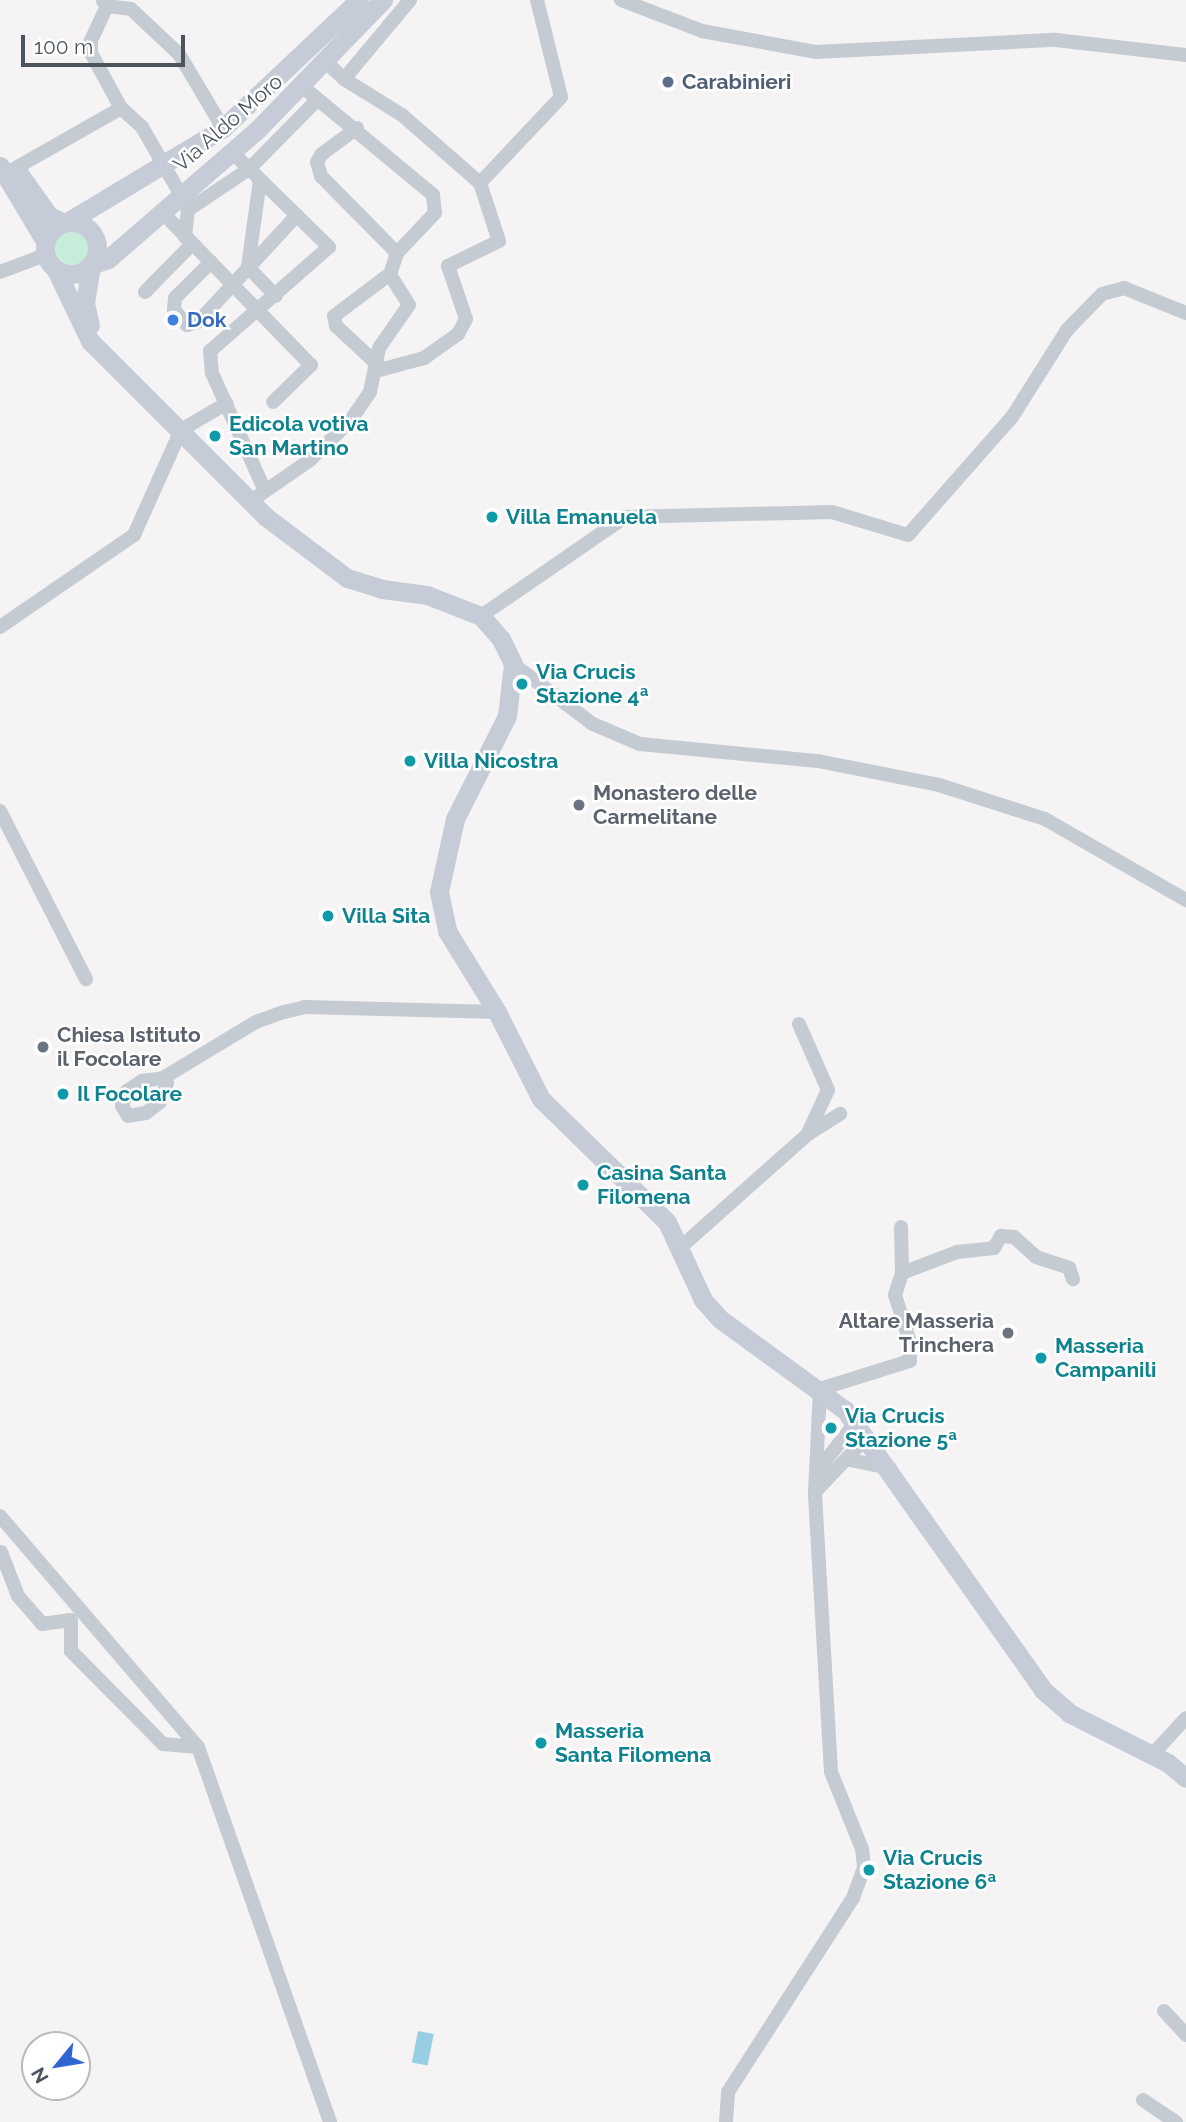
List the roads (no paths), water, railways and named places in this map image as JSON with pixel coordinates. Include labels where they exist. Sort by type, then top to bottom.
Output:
[{"type":"main road","name":"Via Aldo Moro","points":[[66,222],[223,128],[359,0]]},
{"type":"main road","name":"Via Aldo Moro","points":[[91,265],[108,259],[232,152],[309,94],[326,62],[383,0]]},
{"type":"main road","points":[[2,170],[20,175],[49,216],[85,226],[96,240],[85,303],[105,355]]},
{"type":"main road","points":[[2,170],[49,255],[90,341],[181,430],[258,496],[317,560],[347,578],[382,589],[428,595],[481,616],[501,639],[513,664],[507,716],[455,819],[439,892],[447,931],[497,1012],[541,1099],[667,1222],[682,1247],[703,1300],[720,1319],[820,1389],[862,1430],[1043,1690],[1069,1713],[1152,1755],[1186,1778]]},
{"type":"main road","points":[[49,255],[66,222]]},
{"type":"main road","points":[[49,255],[78,273],[91,265]]},
{"type":"street","points":[[344,79],[410,0]]},
{"type":"street","points":[[480,183],[561,97],[537,0]]},
{"type":"street","points":[[621,0],[702,31],[815,52],[1056,40],[1186,55]]},
{"type":"street","points":[[181,195],[142,127],[121,108],[91,53],[91,40],[104,3],[131,9],[179,54],[223,128]]},
{"type":"street","points":[[326,62],[344,79],[402,115],[480,183],[499,241],[448,266],[466,319],[458,334],[424,359],[377,368]]},
{"type":"street","points":[[309,94],[357,128],[433,195],[435,213],[397,253],[390,274],[334,316],[336,326],[377,368]]},
{"type":"street","name":"Via Aldo Moro","points":[[188,241],[188,209],[249,169],[309,94]]},
{"type":"street","points":[[2,170],[121,108]]},
{"type":"street","points":[[357,128],[322,154],[317,162],[321,176],[397,253]]},
{"type":"street","points":[[232,152],[329,247],[259,311],[209,351],[212,373],[227,402],[258,496],[310,460],[351,420],[370,392],[379,348],[409,305],[390,274]]},
{"type":"street","points":[[248,267],[260,180]]},
{"type":"street","points":[[161,211],[311,365],[273,402]]},
{"type":"street","points":[[211,262],[175,298],[174,310],[187,325],[199,321],[297,215]]},
{"type":"street","points":[[145,292],[188,241]]},
{"type":"street","points":[[0,272],[49,255]]},
{"type":"street","points":[[248,267],[276,296]]},
{"type":"street","points":[[481,616],[625,517],[832,512],[908,535],[1013,417],[1067,330],[1102,294],[1124,288],[1186,313]]},
{"type":"street","points":[[0,627],[134,535],[181,430],[227,402]]},
{"type":"street","points":[[513,664],[593,724],[640,744],[818,761],[939,785],[1045,819],[1186,900]]},
{"type":"street","points":[[0,811],[86,979]]},
{"type":"street","points":[[163,1078],[256,1022],[305,1007],[497,1012]]},
{"type":"street","points":[[799,1024],[828,1090],[808,1134]]},
{"type":"street","points":[[682,1247],[808,1134],[840,1114]]},
{"type":"street","points":[[726,2122],[728,2092],[853,1898],[864,1867],[862,1849],[831,1772],[816,1492],[819,1469],[820,1389],[910,1361],[910,1342],[895,1295],[902,1273],[901,1227]]},
{"type":"street","points":[[902,1273],[957,1252],[994,1248],[1001,1236],[1014,1237],[1035,1257],[1069,1268],[1073,1279]]},
{"type":"street","points":[[819,1469],[862,1430]]},
{"type":"street","points":[[816,1492],[850,1460],[862,1430]]},
{"type":"street","points":[[850,1460],[890,1468]]},
{"type":"street","points":[[0,1516],[198,1747],[330,2122]]},
{"type":"street","points":[[1,1552],[18,1596],[42,1624],[71,1620],[71,1651],[163,1744],[198,1747]]},
{"type":"street","points":[[1152,1755],[1186,1717]]},
{"type":"street","points":[[1164,2011],[1186,2035]]},
{"type":"street","points":[[1143,2100],[1176,2122]]},
{"type":"water","points":[[418,2031],[434,2034],[428,2065],[412,2062]]},
{"type":"place","name":"Carabinieri","points":[[668,82]]},
{"type":"place","name":"Dok","points":[[173,320]]},
{"type":"place","name":"Edicola votiva San Martino","points":[[215,436]]},
{"type":"place","name":"Villa Emanuela","points":[[492,517]]},
{"type":"place","name":"Via Crucis Stazione 4ª","points":[[522,684]]},
{"type":"place","name":"Villa Nicostra","points":[[410,761]]},
{"type":"place","name":"Monastero delle Carmelitane","points":[[579,805]]},
{"type":"place","name":"Villa Sita","points":[[328,916]]},
{"type":"place","name":"Chiesa Istituto il Focolare","points":[[43,1047]]},
{"type":"place","name":"Il Focolare","points":[[63,1094]]},
{"type":"place","name":"Casina Santa Filomena","points":[[583,1185]]},
{"type":"place","name":"Altare Masseria Trinchera","points":[[1008,1333]]},
{"type":"place","name":"Masseria Campanili","points":[[1041,1358]]},
{"type":"place","name":"Via Crucis Stazione 5ª","points":[[831,1428]]},
{"type":"place","name":"Masseria Santa Filomena","points":[[541,1743]]},
{"type":"place","name":"Via Crucis Stazione 6ª","points":[[869,1870]]}]
